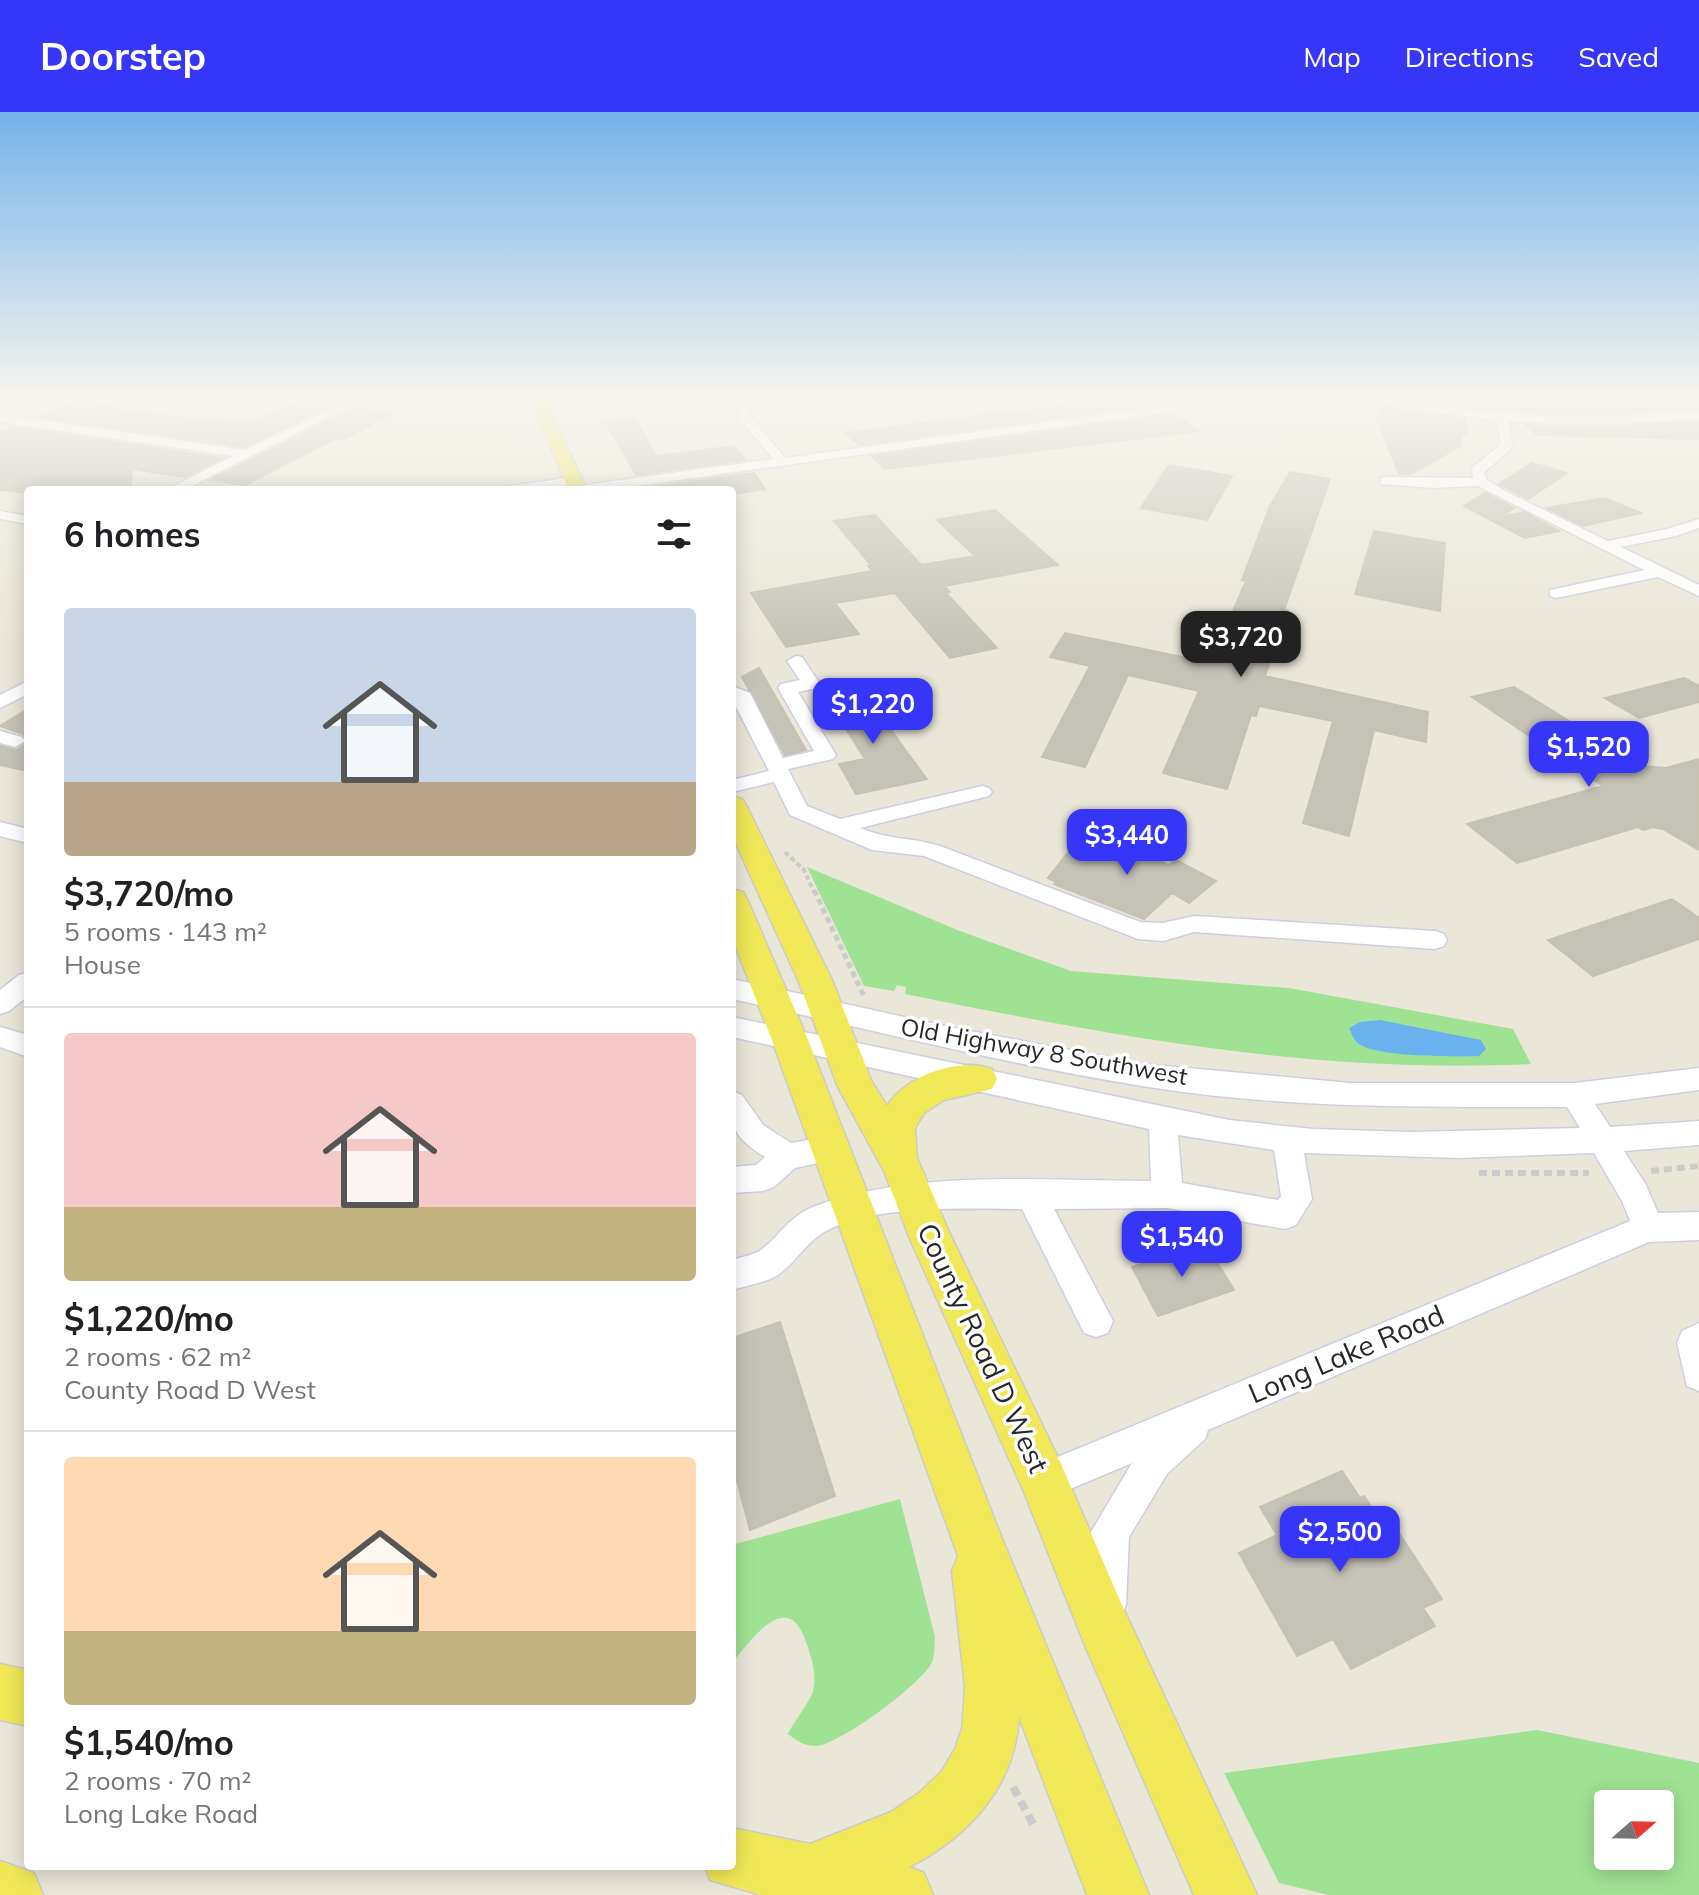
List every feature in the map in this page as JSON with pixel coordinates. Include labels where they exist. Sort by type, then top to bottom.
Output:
[{"type":"main road","name":"County Road D West","points":[[736,814],[827,1011],[856,1087],[908,1181],[1044,1481],[1105,1629],[1226,1895]]},
{"type":"main road","points":[[736,918],[774,998],[974,1531],[1118,1895]]},
{"type":"main road","points":[[908,1181],[893,1146],[897,1118],[929,1090],[979,1079]]},
{"type":"main road","points":[[810,1875],[881,1851],[907,1837],[951,1806],[978,1768],[987,1744],[993,1688],[983,1630],[974,1531]]},
{"type":"main road","points":[[0,1692],[24,1697]]},
{"type":"main road","points":[[736,1859],[902,1895]]},
{"type":"main road","points":[[0,1892],[12,1895]]},
{"type":"street","points":[[584,486],[615,482]]},
{"type":"street","points":[[1405,482],[1441,482]]},
{"type":"street","points":[[1495,482],[1606,546],[1699,591]]},
{"type":"street","points":[[0,515],[24,519]]},
{"type":"street","points":[[1606,546],[1679,532],[1699,523]]},
{"type":"street","points":[[1556,593],[1659,572]]},
{"type":"street","points":[[758,692],[811,684],[796,661]]},
{"type":"street","points":[[0,702],[24,689]]},
{"type":"street","points":[[758,692],[778,770],[798,810],[880,845],[916,846],[932,851],[1138,930],[1163,932],[1194,924],[1435,940]]},
{"type":"street","points":[[736,785],[826,755],[758,692]]},
{"type":"street","points":[[838,826],[982,792]]},
{"type":"street","points":[[0,829],[24,835]]},
{"type":"street","points":[[0,1004],[24,985]]},
{"type":"street","name":"Old Highway 8 Southwest","points":[[736,990],[1144,1075],[1350,1095],[1575,1095],[1699,1079]]},
{"type":"street","name":"Old Highway 8 Southwest","points":[[736,1028],[1163,1121],[1287,1137],[1420,1146],[1699,1133]]},
{"type":"street","points":[[0,1037],[24,1045]]},
{"type":"street","points":[[1575,1095],[1635,1195],[1648,1228]]},
{"type":"street","points":[[736,1109],[753,1134],[787,1156]]},
{"type":"street","points":[[1163,1121],[1167,1194]]},
{"type":"street","points":[[736,1274],[770,1263],[793,1237],[818,1219],[853,1208],[908,1181],[1031,1196],[1167,1194],[1285,1215],[1297,1199],[1287,1137]]},
{"type":"street","points":[[736,1180],[763,1178],[787,1156],[831,1149]]},
{"type":"street","points":[[1031,1196],[1096,1321]]},
{"type":"street","name":"Long Lake Road","points":[[1044,1481],[1648,1228],[1699,1226]]},
{"type":"street","points":[[1699,1340],[1694,1343],[1699,1374]]},
{"type":"street","points":[[1105,1629],[1110,1532],[1154,1461],[1207,1412]]},
{"type":"path","points":[[1008,1779],[1034,1826]]},
{"type":"green space","points":[[807,867],[960,931],[1071,971],[1289,988],[1513,1029],[1531,1064],[1450,1066],[1371,1063],[1216,1049],[1139,1038],[905,994],[906,987],[897,985],[894,991],[864,986]]},
{"type":"green space","points":[[900,1499],[935,1637],[932,1662],[897,1698],[842,1736],[816,1746],[798,1741],[788,1734],[813,1691],[812,1660],[798,1626],[790,1619],[780,1618],[759,1632],[736,1658],[736,1544]]},
{"type":"green space","points":[[1537,1730],[1699,1763],[1699,1895],[1329,1895],[1279,1883],[1224,1773]]},
{"type":"water","points":[[1380,1020],[1481,1040],[1486,1049],[1479,1056],[1417,1055],[1382,1052],[1357,1043],[1349,1028],[1360,1022]]},
{"type":"building","points":[[0,482],[131,482],[130,486],[24,486],[24,493],[0,490]]},
{"type":"building","points":[[685,482],[760,482],[765,489],[736,493],[736,486],[657,486]]},
{"type":"building","points":[[1158,482],[1228,482],[1207,520],[1141,508]]},
{"type":"building","points":[[1284,482],[1329,482],[1284,610],[1288,611],[1265,676],[1428,712],[1426,742],[1374,730],[1349,836],[1303,823],[1333,721],[1259,706],[1256,716],[1251,715],[1227,789],[1163,773],[1199,691],[1128,675],[1085,767],[1042,757],[1090,666],[1050,657],[1065,633],[1207,662],[1211,654],[1214,655],[1246,581],[1242,580],[1270,506]]},
{"type":"building","points":[[1502,482],[1553,482],[1528,499],[1499,484]]},
{"type":"building","points":[[1485,493],[1514,508],[1500,517],[1524,512],[1559,531],[1525,538],[1464,506]]},
{"type":"building","points":[[1604,498],[1641,513],[1583,526],[1547,508]]},
{"type":"building","points":[[995,510],[1058,565],[944,586],[950,592],[946,593],[997,648],[950,658],[895,593],[835,603],[859,634],[786,647],[751,593],[872,571],[868,566],[871,565],[834,521],[875,515],[921,565],[975,556],[937,520]]},
{"type":"building","points":[[1374,531],[1445,543],[1440,611],[1355,594]]},
{"type":"building","points":[[759,668],[806,750],[785,755],[742,677]]},
{"type":"building","points":[[1684,678],[1699,686],[1699,702],[1639,718],[1605,698]]},
{"type":"building","points":[[1514,687],[1642,766],[1666,768],[1699,759],[1699,850],[1663,829],[1653,827],[1643,830],[1638,827],[1517,863],[1467,824],[1603,786],[1472,697]]},
{"type":"building","points":[[864,690],[927,779],[856,794],[839,764],[865,759],[826,697]]},
{"type":"building","points":[[24,711],[24,736],[0,726]]},
{"type":"building","points":[[24,745],[24,770],[0,765],[0,746],[17,750]]},
{"type":"building","points":[[1112,840],[1128,840],[1144,846],[1168,866],[1176,860],[1216,881],[1189,903],[1172,893],[1144,919],[1054,884],[1056,882],[1048,878],[1077,841],[1094,847]]},
{"type":"building","points":[[1672,899],[1699,918],[1699,939],[1593,976],[1548,940]]},
{"type":"building","points":[[1205,1243],[1234,1290],[1158,1316],[1132,1267]]},
{"type":"building","points":[[780,1322],[835,1496],[750,1530],[736,1477],[736,1337]]},
{"type":"building","points":[[1342,1471],[1360,1498],[1364,1496],[1378,1517],[1386,1513],[1442,1599],[1423,1608],[1435,1626],[1351,1669],[1333,1639],[1297,1656],[1239,1553],[1277,1535],[1260,1507]]}]
